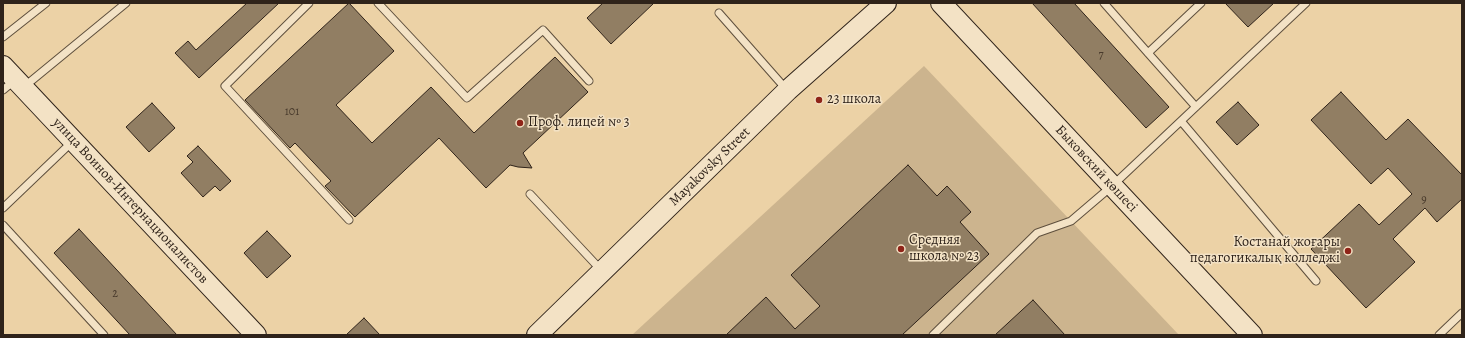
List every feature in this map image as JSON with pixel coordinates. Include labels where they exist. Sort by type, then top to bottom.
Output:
[{"type":"main road","name":"Mayakovsky Street","points":[[537,335],[788,90],[886,3]]},
{"type":"main road","name":"Быковский көшесі","points":[[941,3],[1252,335]]},
{"type":"main road","name":"улица Воинов-Интернационалистов","points":[[11,81],[73,140],[256,335]]},
{"type":"lane","points":[[3,38],[46,3]]},
{"type":"lane","points":[[11,81],[126,3]]},
{"type":"lane","points":[[309,3],[225,86],[349,220]]},
{"type":"lane","points":[[378,3],[467,98],[543,30],[589,80]]},
{"type":"lane","points":[[1104,3],[1196,106]]},
{"type":"lane","points":[[1148,54],[1201,3]]},
{"type":"lane","points":[[933,335],[1037,233],[1071,221],[1112,186],[1306,3]]},
{"type":"lane","points":[[719,13],[788,90]]},
{"type":"lane","points":[[1181,121],[1316,281]]},
{"type":"lane","points":[[3,208],[73,140]]},
{"type":"lane","points":[[530,194],[603,272]]},
{"type":"lane","points":[[3,225],[104,335]]},
{"type":"lane","points":[[1439,335],[1462,313]]},
{"type":"shaded area","points":[[924,66],[1179,335],[632,335]]},
{"type":"building","points":[[247,3],[279,3],[199,78],[175,53],[188,41],[196,50]]},
{"type":"building","points":[[349,3],[394,51],[336,105],[372,143],[431,87],[474,133],[555,57],[588,92],[523,153],[532,168],[510,165],[486,188],[439,138],[355,217],[325,186],[331,181],[295,143],[290,148],[245,100]]},
{"type":"building","points":[[603,3],[654,3],[611,44],[587,18]]},
{"type":"building","points":[[1032,3],[1074,3],[1169,107],[1146,128]]},
{"type":"building","points":[[1225,3],[1274,3],[1248,27]]},
{"type":"building","points":[[1341,92],[1386,140],[1408,119],[1462,175],[1462,199],[1437,222],[1425,208],[1393,239],[1415,262],[1366,308],[1311,249],[1359,204],[1379,225],[1412,194],[1388,168],[1371,184],[1311,120]]},
{"type":"building","points":[[1238,102],[1259,125],[1237,145],[1216,122]]},
{"type":"building","points":[[152,103],[175,128],[149,152],[126,127]]},
{"type":"building","points":[[198,146],[231,181],[220,191],[215,186],[203,197],[181,173],[193,162],[187,156]]},
{"type":"building","name":"Средняя школа № 23","points":[[908,165],[937,196],[947,186],[971,212],[960,222],[989,254],[902,335],[726,335],[766,297],[795,329],[820,306],[791,275]]},
{"type":"building","points":[[79,229],[177,335],[130,335],[54,253]]},
{"type":"building","points":[[267,231],[291,256],[267,278],[244,253]]},
{"type":"building","points":[[1033,300],[1065,335],[995,335],[1021,311]]},
{"type":"building","points":[[364,318],[380,335],[346,335]]},
{"type":"place","name":"23 школа","points":[[819,100]]},
{"type":"place","name":"Проф. лицей № 3","points":[[520,123]]},
{"type":"place","name":"Средняя школа № 23","points":[[901,249]]},
{"type":"place","name":"Костанай жоғары педагогикалық колледжі","points":[[1348,251]]}]
